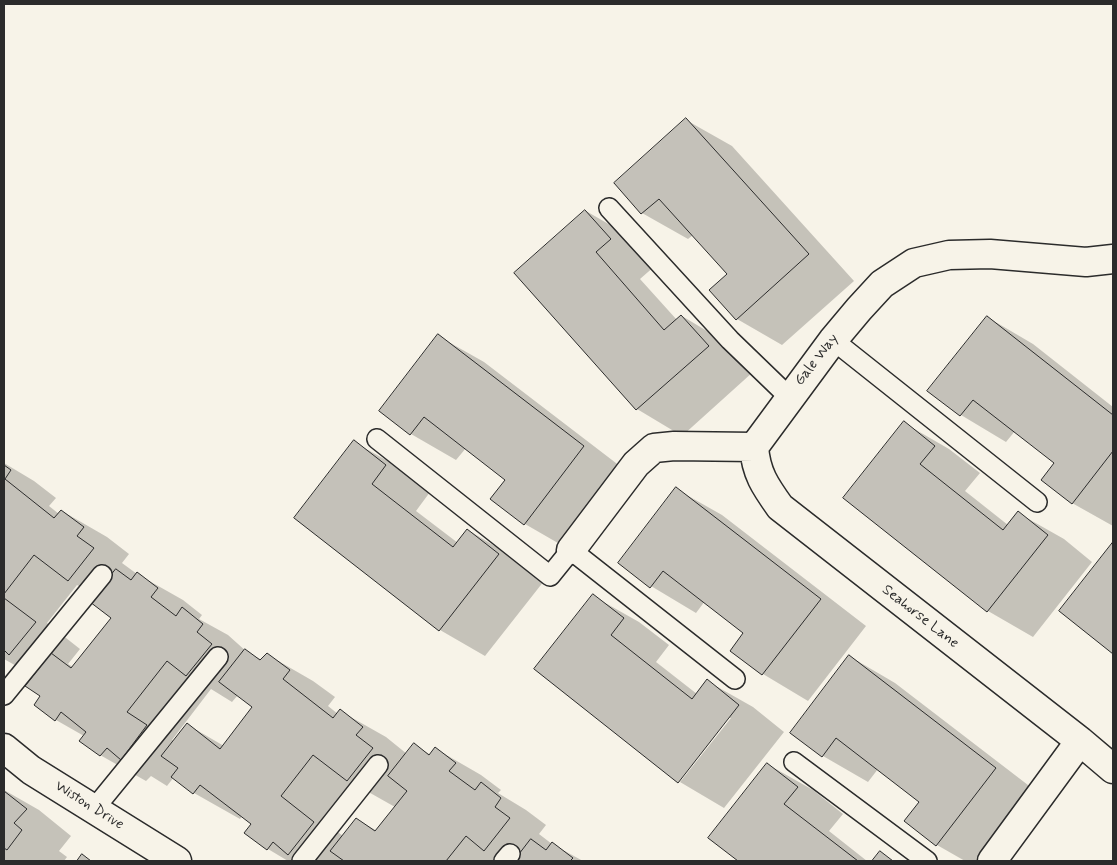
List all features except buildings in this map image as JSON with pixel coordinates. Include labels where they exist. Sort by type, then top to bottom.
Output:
[{"type":"street","name":"Gale Way","points":[[754,447],[789,397],[833,340],[882,284],[914,263],[950,255],[990,254],[1086,262],[1113,259]]},
{"type":"street","points":[[571,550],[636,464],[654,448],[674,446],[754,447]]},
{"type":"street","name":"Seahorse Lane","points":[[754,447],[756,464],[764,484],[780,507],[1080,741],[1113,769]]},
{"type":"street","points":[[992,861],[1080,741]]},
{"type":"street","name":"Wiston Drive","points":[[4,748],[31,770],[177,861]]},
{"type":"lane","points":[[609,208],[730,340],[789,397]]},
{"type":"lane","points":[[833,340],[1037,502]]},
{"type":"lane","points":[[376,439],[550,576],[571,550],[736,679]]},
{"type":"lane","points":[[4,695],[102,575]]},
{"type":"lane","points":[[94,809],[218,657]]},
{"type":"lane","points":[[794,762],[927,861]]},
{"type":"lane","points":[[302,861],[378,765]]}]
